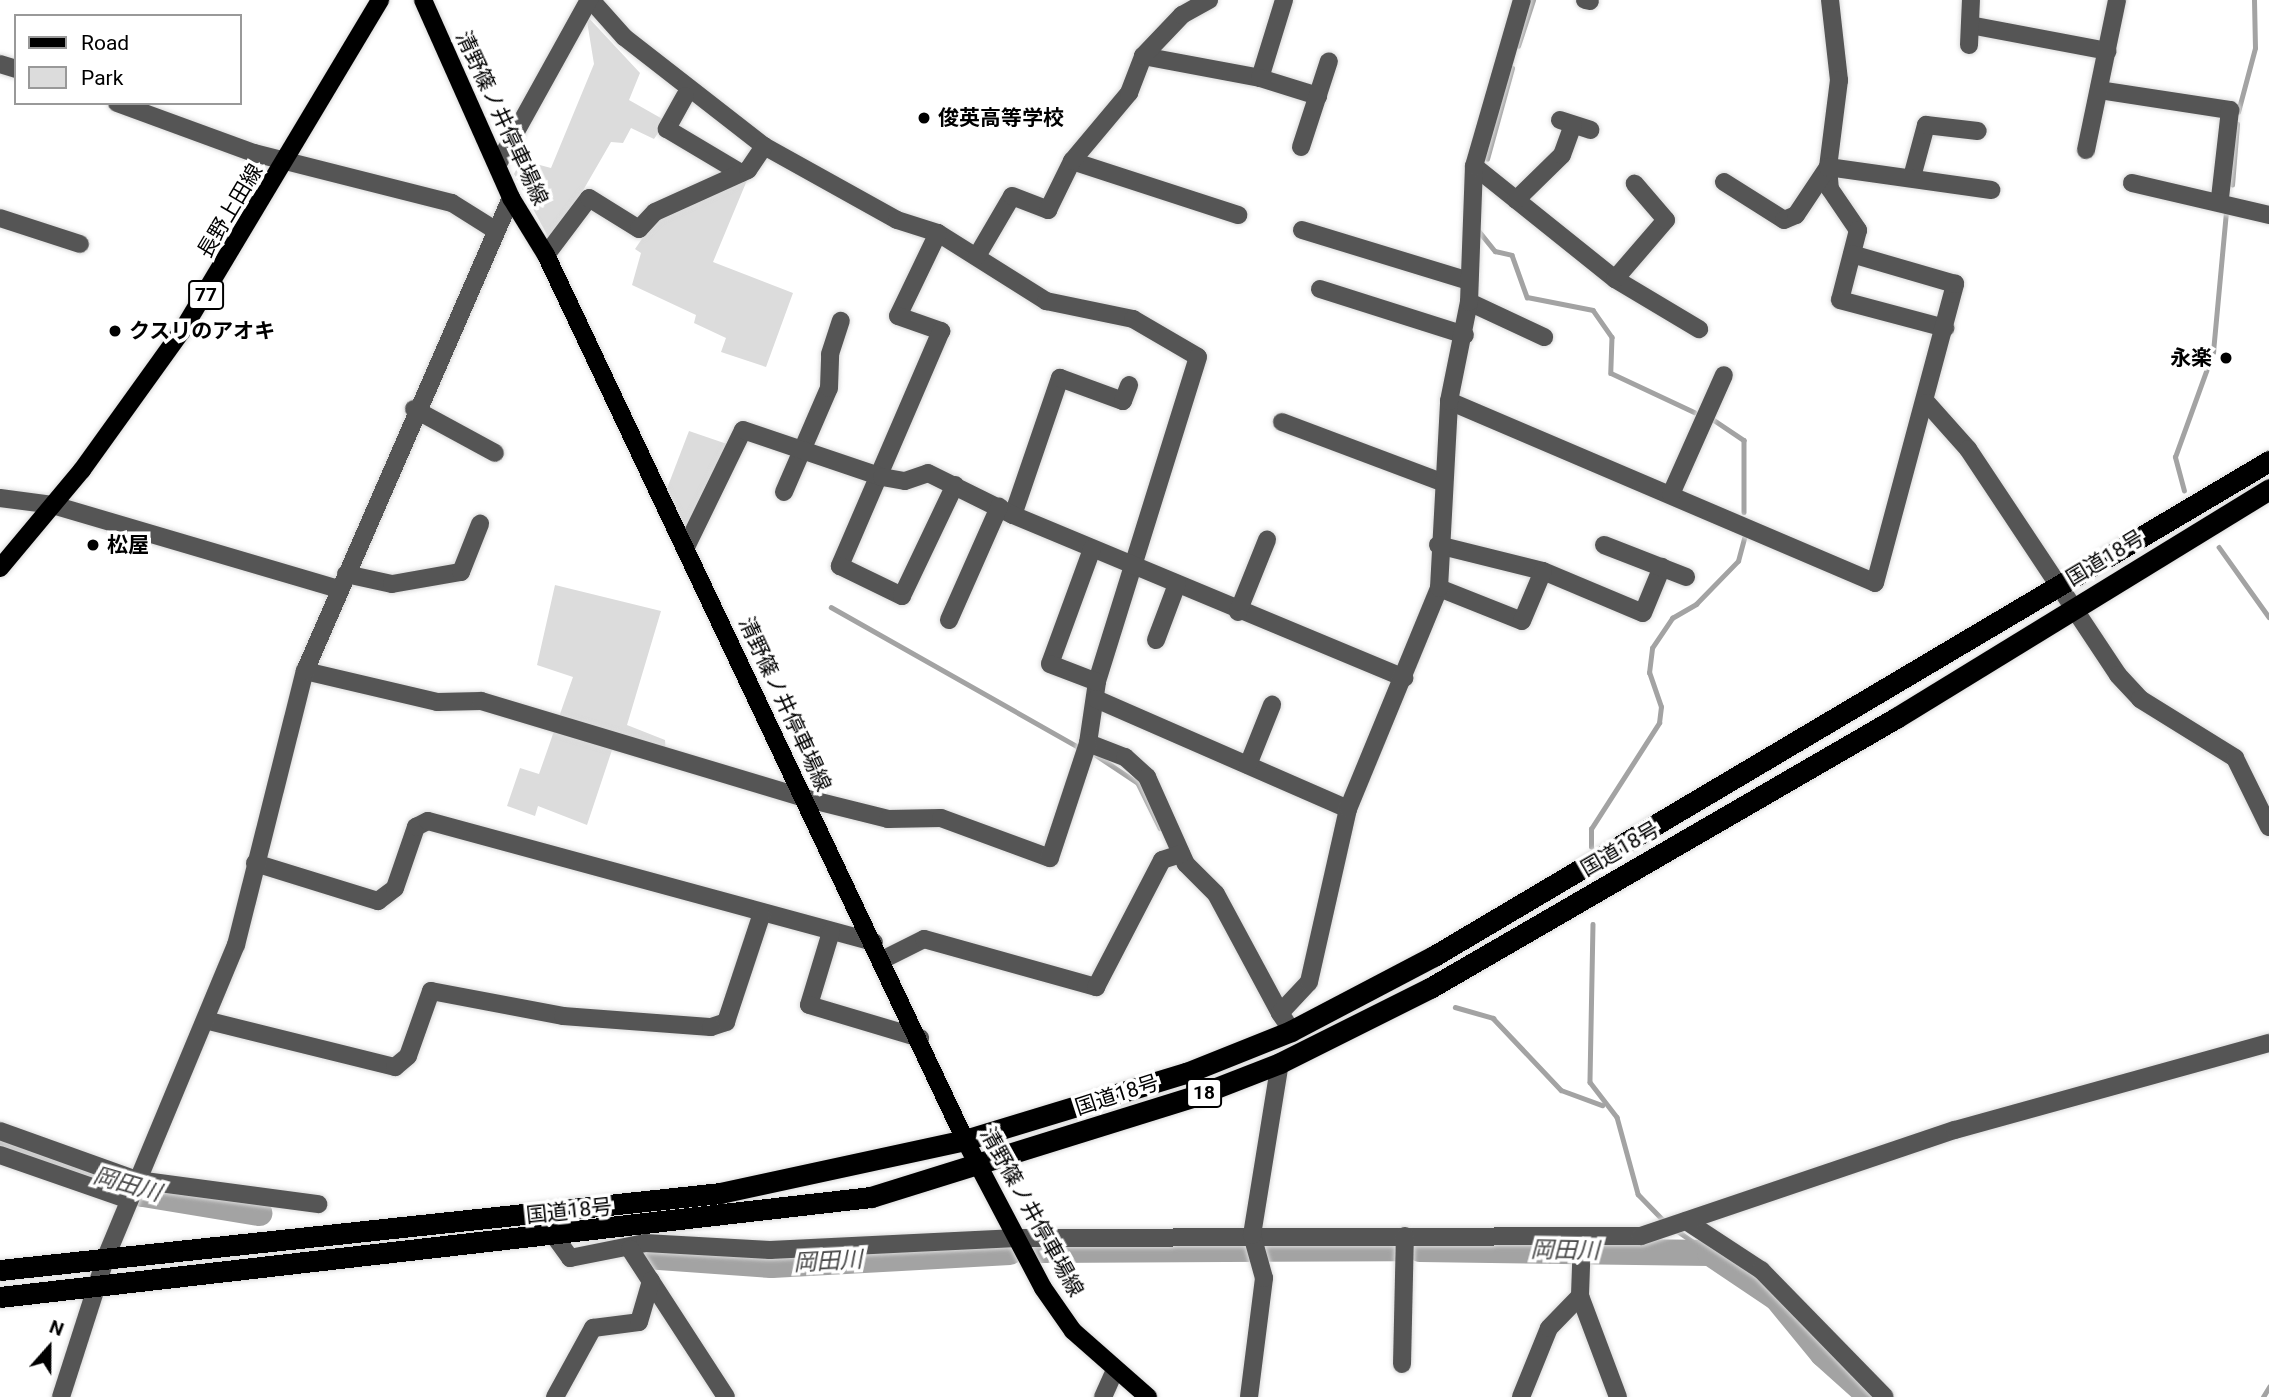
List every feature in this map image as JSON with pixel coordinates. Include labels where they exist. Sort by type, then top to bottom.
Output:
[{"type":"highway","name":"国道18号","points":[[0,1270],[720,1194],[965,1140],[1103,1102],[1434,956],[2269,461]]},
{"type":"highway","name":"国道18号","points":[[0,1297],[95,1289],[555,1237],[871,1197],[981,1164],[1280,1063],[1430,988],[1896,718],[2069,608],[2269,489]]},
{"type":"main road","name":"長野上田線","points":[[0,568],[53,505],[165,357],[288,159],[380,0]]},
{"type":"main road","name":"清野篠ノ井停車場線","points":[[423,0],[498,164],[510,198],[546,255],[920,1038],[965,1140],[981,1164],[1017,1238],[1073,1331],[1114,1371],[1149,1397]]},
{"type":"street","points":[[305,671],[437,702],[481,701],[804,798],[888,819],[941,818],[1049,858],[1088,743],[1096,691],[1131,565],[1198,357],[1133,318],[1046,302],[938,233],[897,220],[764,146],[624,37],[590,0],[498,164]]},
{"type":"street","points":[[977,256],[1012,196],[1048,210],[1072,161],[1129,93],[1143,56],[1182,15],[1209,0]]},
{"type":"street","points":[[1260,78],[1283,0]]},
{"type":"street","points":[[1286,1022],[1309,982],[1348,809],[1439,588],[1438,545],[1449,401],[1465,335],[1469,302],[1474,166],[1522,0]]},
{"type":"street","points":[[1830,0],[1839,80],[1828,167],[1830,189],[1858,230],[1840,300],[1945,328]]},
{"type":"street","points":[[1969,45],[1971,0]]},
{"type":"street","points":[[2086,150],[2118,0]]},
{"type":"street","points":[[1970,24],[2108,51]]},
{"type":"street","points":[[1143,56],[1260,78],[1318,96]]},
{"type":"street","points":[[1301,147],[1329,61]]},
{"type":"street","points":[[2099,90],[2230,110],[2220,198]]},
{"type":"street","points":[[684,96],[667,130],[741,173]]},
{"type":"street","points":[[122,105],[254,153],[288,159],[452,203],[495,230]]},
{"type":"street","points":[[1516,200],[1562,155],[1566,122],[1590,130]]},
{"type":"street","points":[[1912,177],[1926,125],[1978,131]]},
{"type":"street","points":[[546,255],[589,198],[639,229],[655,212],[741,173],[764,146]]},
{"type":"street","points":[[1072,161],[1238,215]]},
{"type":"street","points":[[1474,166],[1615,279],[1699,329]]},
{"type":"street","points":[[1828,167],[1991,190]]},
{"type":"street","points":[[1724,182],[1784,219],[1796,215],[1828,167]]},
{"type":"street","points":[[2132,183],[2220,198],[2269,215]]},
{"type":"street","points":[[1615,279],[1666,220],[1636,184]]},
{"type":"street","points":[[61,1397],[106,1257],[132,1192],[209,1021],[255,863],[305,671],[414,409],[510,198]]},
{"type":"street","points":[[0,219],[80,244]]},
{"type":"street","points":[[1302,230],[1469,281]]},
{"type":"street","points":[[938,233],[898,316],[941,331],[882,477],[840,566],[902,596],[955,485]]},
{"type":"street","points":[[1449,401],[1875,583],[1927,403],[1955,284],[1852,254]]},
{"type":"street","points":[[1320,289],[1465,335]]},
{"type":"street","points":[[1469,302],[1544,337]]},
{"type":"street","points":[[784,492],[829,388],[830,354],[841,321]]},
{"type":"street","points":[[1671,494],[1723,374]]},
{"type":"street","points":[[949,620],[1006,511],[1060,378],[1124,401],[1129,384]]},
{"type":"street","points":[[1927,403],[1968,449],[2069,608],[2140,699],[2235,758],[2269,827]]},
{"type":"street","points":[[414,409],[495,453]]},
{"type":"street","points":[[1282,422],[1442,482]]},
{"type":"street","points":[[686,547],[737,433],[804,446],[882,477],[905,481],[928,472],[1006,511],[1092,549],[1238,612],[1404,678]]},
{"type":"street","points":[[0,498],[53,505],[342,581],[393,584],[461,572],[480,524]]},
{"type":"street","points":[[1238,612],[1267,540]]},
{"type":"street","points":[[1604,544],[1686,577]]},
{"type":"street","points":[[1438,545],[1543,571],[1643,613],[1662,567]]},
{"type":"street","points":[[1092,549],[1050,664],[1096,691],[1248,765],[1348,809]]},
{"type":"street","points":[[1439,588],[1522,621],[1543,571]]},
{"type":"street","points":[[1156,640],[1177,584]]},
{"type":"street","points":[[1248,765],[1272,705]]},
{"type":"street","points":[[1088,743],[1125,757],[1147,777],[1181,854],[1216,894],[1286,1022]]},
{"type":"street","points":[[255,863],[377,901],[395,888],[416,827],[428,821],[761,916],[874,942]]},
{"type":"street","points":[[882,960],[924,939],[1096,987],[1161,860],[1181,854]]},
{"type":"street","points":[[209,1021],[395,1067],[408,1056],[431,991],[563,1016],[711,1027],[726,1022],[761,916]]},
{"type":"street","points":[[831,932],[809,1006],[920,1038]]},
{"type":"street","points":[[555,1237],[570,1258],[630,1250],[645,1243],[770,1250],[1017,1238],[1256,1246],[1405,1236],[1582,1246],[1672,1225],[1955,1130],[2269,1043]]},
{"type":"street","points":[[1249,1397],[1264,1278],[1256,1246],[1280,1063]]},
{"type":"street","points":[[0,1130],[132,1192]]},
{"type":"street","points":[[0,1155],[132,1192],[318,1204]]},
{"type":"street","points":[[1672,1225],[1761,1270],[1885,1397]]},
{"type":"street","points":[[1402,1364],[1405,1236]]},
{"type":"street","points":[[1582,1246],[1580,1296],[1618,1397]]},
{"type":"street","points":[[630,1250],[726,1397]]},
{"type":"street","points":[[555,1397],[587,1333],[639,1322],[652,1281]]},
{"type":"street","points":[[1521,1397],[1549,1328],[1580,1296]]},
{"type":"street","points":[[1103,1397],[1114,1371]]},
{"type":"green space","points":[[586,15],[640,73],[629,100],[666,121],[654,139],[631,128],[623,143],[611,142],[552,244],[514,174],[521,160],[551,168],[594,64]]},
{"type":"green space","points":[[750,173],[713,262],[793,293],[766,367],[721,352],[726,338],[694,323],[696,315],[632,285],[641,253],[635,249],[658,215]]},
{"type":"green space","points":[[689,431],[727,444],[687,533],[666,491]]},
{"type":"green space","points":[[555,585],[661,611],[627,725],[665,740],[666,755],[615,741],[587,825],[538,806],[535,816],[507,806],[520,768],[539,774],[573,677],[537,665]]},
{"type":"waterway","points":[[1518,46],[1533,0]]},
{"type":"waterway","points":[[2238,112],[2255,48],[2254,0]]},
{"type":"waterway","points":[[1487,159],[1512,68]]},
{"type":"waterway","points":[[2232,185],[2237,124]]},
{"type":"waterway","points":[[2184,491],[2175,457],[2213,352],[2226,211]]},
{"type":"waterway","points":[[1478,230],[1495,251],[1512,255],[1527,297],[1593,310],[1612,337],[1611,373],[1694,412]]},
{"type":"waterway","points":[[1714,420],[1744,440],[1744,512]]},
{"type":"waterway","points":[[1591,847],[1591,829],[1659,723],[1661,707],[1649,673],[1652,648],[1672,618],[1696,604],[1738,561],[1744,538]]},
{"type":"waterway","points":[[2219,547],[2269,617]]},
{"type":"waterway","points":[[831,607],[1077,746]]},
{"type":"waterway","points":[[1096,755],[1138,783],[1160,828]]},
{"type":"waterway","points":[[1593,924],[1590,1082],[1617,1117],[1638,1194],[1666,1223]]},
{"type":"waterway","points":[[1455,1007],[1493,1018],[1561,1090],[1602,1105]]},
{"type":"waterway","name":"岡田川","points":[[0,1144],[143,1194],[259,1213]]},
{"type":"waterway","points":[[1676,1230],[1710,1253]]},
{"type":"waterway","name":"岡田川","points":[[1042,1250],[1395,1248]]},
{"type":"waterway","name":"岡田川","points":[[1420,1249],[1710,1253],[1777,1298],[1823,1354],[1871,1397]]},
{"type":"waterway","name":"岡田川","points":[[645,1256],[772,1265],[1010,1252]]},
{"type":"waterway","points":[[2263,1397],[2269,1387]]},
{"type":"place","name":"俊英高等学校","points":[[924,118]]},
{"type":"place","name":"クスリのアオキ","points":[[115,331]]},
{"type":"place","name":"永楽","points":[[2226,358]]},
{"type":"place","name":"松屋","points":[[93,545]]}]
